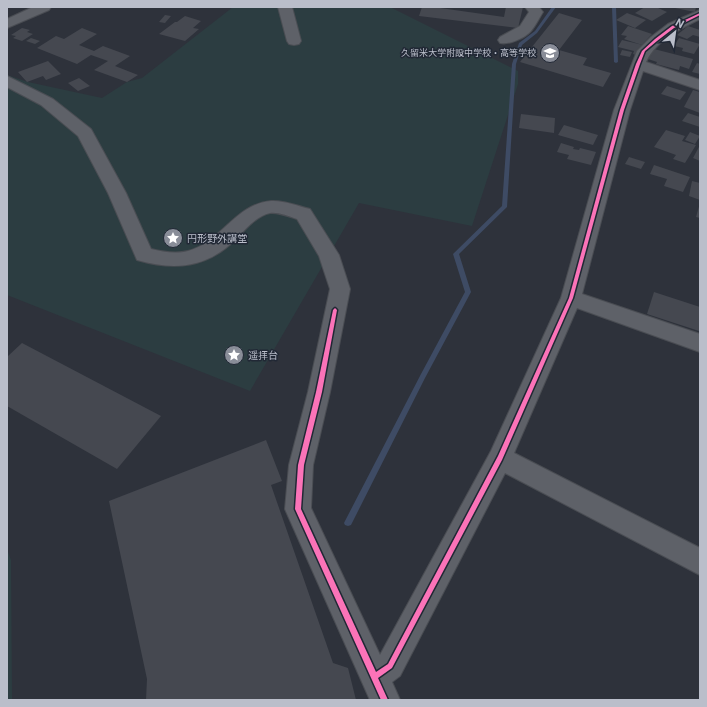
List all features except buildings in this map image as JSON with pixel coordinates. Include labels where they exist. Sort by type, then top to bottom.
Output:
[{"type":"street","points":[[7,24],[44,7]]},
{"type":"street","points":[[285,7],[294,41]]},
{"type":"street","points":[[506,40],[525,29],[536,12],[532,7]]},
{"type":"street","points":[[380,688],[390,666],[500,458],[570,298],[622,110],[638,64],[644,52],[656,40],[673,27],[700,15]]},
{"type":"street","points":[[638,64],[700,84]]},
{"type":"street","points":[[7,82],[47,102],[85,133],[118,193],[144,255],[166,260],[189,260],[201,255],[220,243],[233,229],[254,211],[271,207],[303,214],[329,255],[340,289],[319,392],[301,465],[298,509],[380,688]]},
{"type":"street","points":[[570,298],[700,343]]},
{"type":"street","points":[[500,458],[700,562]]},
{"type":"shaded area","points":[[233,7],[390,7],[518,71],[518,84],[472,226],[359,203],[250,391],[7,295],[7,75],[28,82],[102,98],[127,82],[142,78]]},
{"type":"shaded area","points":[[7,549],[11,560],[12,700],[7,700]]},
{"type":"waterway","points":[[348,523],[423,376],[468,292],[456,254],[504,207],[514,64],[520,44],[536,32],[554,7]]},
{"type":"waterway","points":[[614,7],[616,62]]},
{"type":"cycle path","points":[[375,676],[390,666],[500,458],[571,298],[622,110],[644,51],[673,27],[700,14]]},
{"type":"cycle path","points":[[335,310],[319,392],[301,465],[298,509],[385,700]]},
{"type":"place","name":"久留米大学附設中学校・高等学校","points":[[550,53]]},
{"type":"place","name":"円形野外講堂","points":[[173,238]]},
{"type":"place","name":"遥拝台","points":[[234,355]]}]
